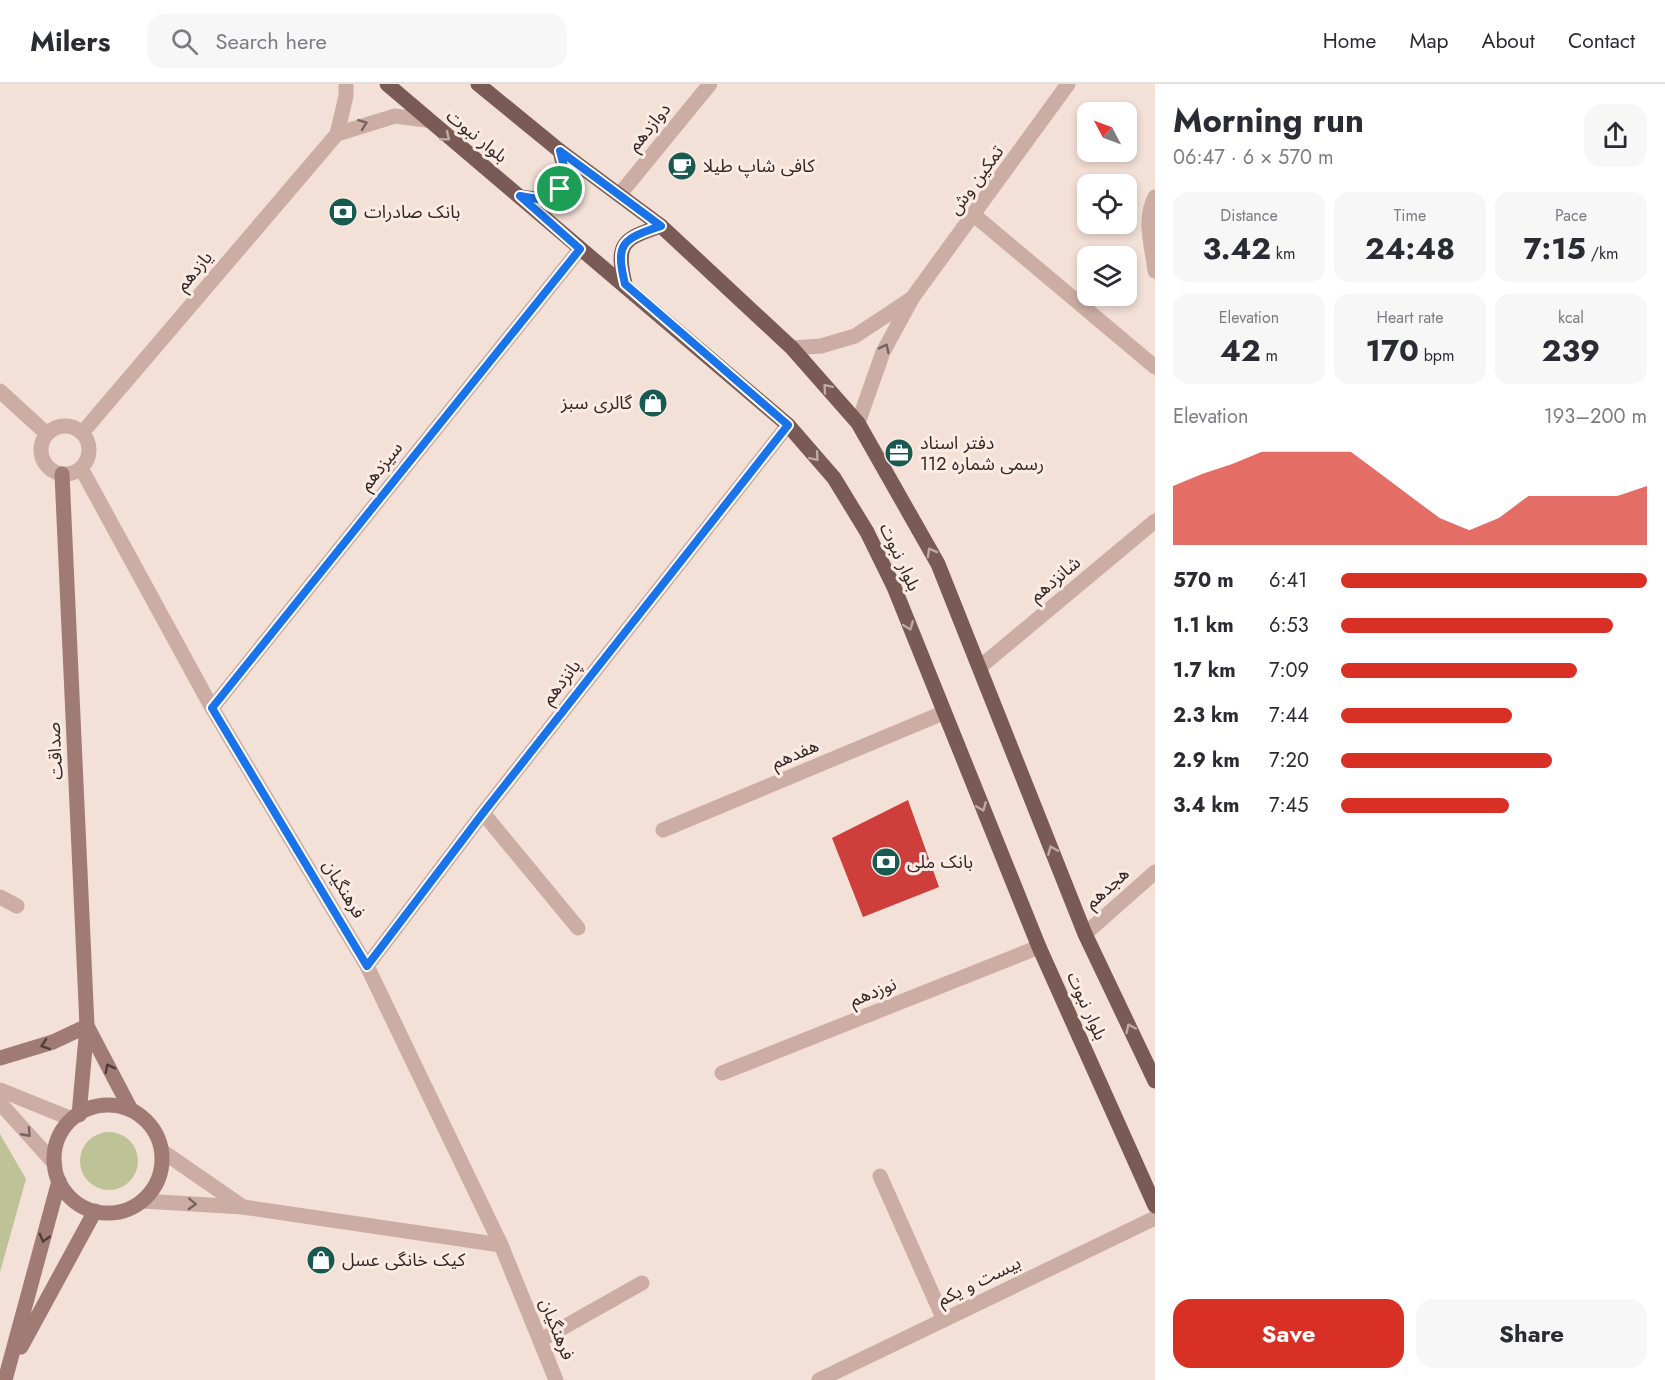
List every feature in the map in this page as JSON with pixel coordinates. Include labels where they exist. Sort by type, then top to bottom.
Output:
[{"type":"main road","name":"بلوار نبوت","points":[[387,84],[426,120],[625,284],[788,425],[834,478],[867,532],[894,587],[1039,947],[1155,1206]]},
{"type":"main road","name":"بلوار نبوت","points":[[478,84],[560,151],[661,226],[792,348],[858,423],[938,564],[1085,934],[1155,1081]]},
{"type":"main road","points":[[520,196],[549,201],[566,174],[560,151]]},
{"type":"main road","points":[[625,284],[618,257],[625,243],[640,233],[661,226]]},
{"type":"main road","name":"صداقت","points":[[62,474],[87,1026],[75,1117]]},
{"type":"main road","points":[[0,1058],[53,1042],[87,1026]]},
{"type":"main road","name":"صداقت","points":[[87,1026],[131,1110]]},
{"type":"main road","points":[[104,1106],[131,1110],[151,1127],[162,1151],[158,1179],[152,1191],[142,1201],[119,1212],[94,1212],[80,1205],[68,1195],[59,1181],[55,1164],[57,1144],[75,1117],[104,1106]]},
{"type":"main road","points":[[7,1375],[59,1181]]},
{"type":"main road","points":[[7,1375],[94,1212]]},
{"type":"street","points":[[337,134],[346,96],[346,84]]},
{"type":"street","name":"دوازدهم","points":[[620,194],[710,84]]},
{"type":"street","name":"تمکین وش","points":[[913,297],[975,215],[1068,84]]},
{"type":"street","points":[[337,134],[395,116],[426,120]]},
{"type":"street","name":"یازدهم","points":[[82,433],[337,134]]},
{"type":"street","points":[[1155,197],[1149,211],[1148,223],[1155,271]]},
{"type":"street","points":[[975,215],[1155,367]]},
{"type":"street","name":"سیزدهم","points":[[212,708],[580,249]]},
{"type":"street","points":[[792,348],[821,346],[855,336],[913,297]]},
{"type":"street","points":[[858,423],[883,352],[913,297]]},
{"type":"street","points":[[0,391],[47,434]]},
{"type":"street","name":"پانزدهم","points":[[367,966],[483,813],[788,425]]},
{"type":"street","points":[[68,426],[82,433],[86,439],[88,454],[81,468],[62,474],[55,472],[44,462],[41,448],[47,434],[53,429],[68,426]]},
{"type":"street","name":"فرهنگیان","points":[[81,468],[212,708],[367,966],[501,1245],[556,1380]]},
{"type":"street","name":"شانزدهم","points":[[980,667],[1155,521]]},
{"type":"street","name":"هفدهم","points":[[663,830],[943,713]]},
{"type":"street","points":[[483,813],[578,928]]},
{"type":"street","name":"هجدهم","points":[[1085,934],[1155,872]]},
{"type":"street","points":[[0,897],[17,906]]},
{"type":"street","name":"نوزدهم","points":[[722,1073],[1039,947]]},
{"type":"street","points":[[0,1090],[75,1117]]},
{"type":"street","points":[[0,1103],[55,1164]]},
{"type":"street","points":[[162,1151],[243,1207]]},
{"type":"street","points":[[880,1176],[944,1320]]},
{"type":"street","points":[[142,1201],[243,1207],[501,1245]]},
{"type":"street","name":"بیست و یکم","points":[[822,1380],[1155,1218]]},
{"type":"street","points":[[541,1340],[642,1283]]},
{"type":"green space","points":[[109,1132],[120,1134],[130,1140],[136,1150],[138,1161],[136,1172],[130,1182],[120,1188],[109,1190],[98,1188],[88,1182],[82,1172],[80,1161],[82,1150],[88,1140],[98,1134]]},
{"type":"green space","points":[[0,1134],[26,1179],[0,1272]]},
{"type":"building","name":"بانک ملی","points":[[908,800],[939,887],[863,917],[832,838]]},
{"type":"place","name":"کافی شاپ طیلا","points":[[682,166]]},
{"type":"place","name":"بانک صادرات","points":[[343,212]]},
{"type":"place","name":"گالری سبز","points":[[653,403]]},
{"type":"place","name":"دفتر اسناد رسمی شماره 112","points":[[899,453]]},
{"type":"place","name":"بانک ملی","points":[[886,862]]},
{"type":"place","name":"کیک خانگی عسل","points":[[321,1260]]},
{"type":"route","points":[[560,151],[661,226],[640,233],[625,243],[618,257],[625,284],[788,425],[483,813],[367,966],[212,708],[580,249],[520,196],[549,201],[560,189],[566,174],[560,151]]}]
